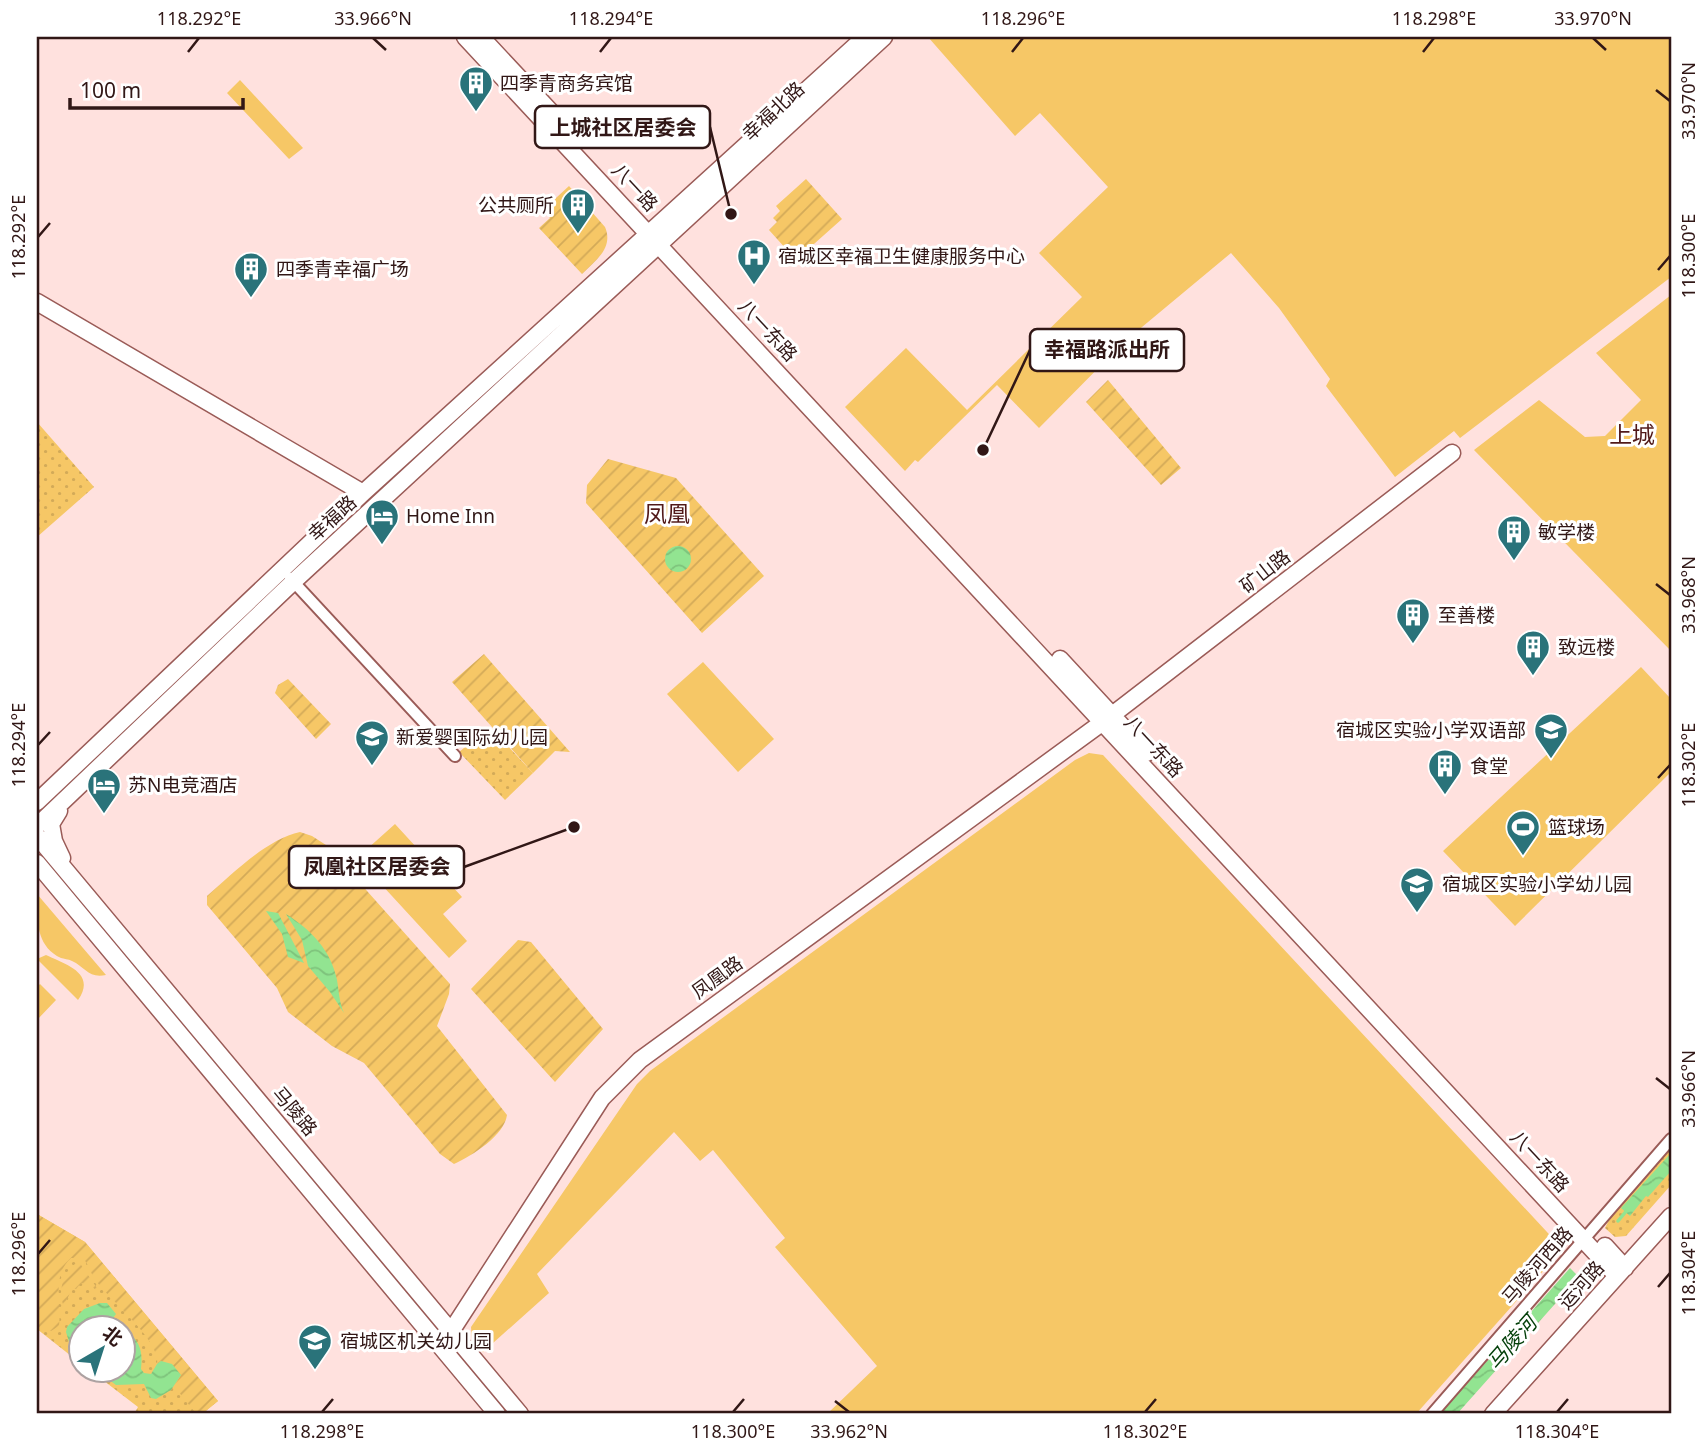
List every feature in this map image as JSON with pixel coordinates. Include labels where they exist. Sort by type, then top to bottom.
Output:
[{"type":"main road","name":"八一路","points":[[465,37],[659,235]]},
{"type":"main road","name":"八一路","points":[[481,37],[659,235]]},
{"type":"main road","name":"幸福北路","points":[[659,235],[865,37]]},
{"type":"main road","name":"幸福北路","points":[[659,235],[884,37]]},
{"type":"main road","name":"幸福路","points":[[37,802],[363,493],[659,235]]},
{"type":"main road","name":"幸福路","points":[[37,826],[659,235]]},
{"type":"main road","name":"八一东路","points":[[659,235],[1621,1272]]},
{"type":"main road","points":[[37,302],[363,493]]},
{"type":"main road","name":"矿山路","points":[[1108,718],[1452,453]]},
{"type":"main road","name":"凤凰路","points":[[441,1347],[602,1098],[620,1077],[684,1027],[1108,718]]},
{"type":"main road","points":[[69,796],[51,824],[54,841],[76,881]]},
{"type":"main road","name":"马陵路","points":[[37,836],[520,1414]]},
{"type":"main road","name":"马陵路","points":[[37,863],[497,1414]]},
{"type":"main road","points":[[37,874],[62,894]]},
{"type":"main road","name":"运河路","points":[[1493,1414],[1671,1216]]},
{"type":"street","points":[[281,569],[455,756]]},
{"type":"street","name":"马陵河西路","points":[[1432,1414],[1671,1139]]},
{"type":"shaded area","points":[[928,37],[1671,37],[1671,277],[1460,438],[1454,431],[1395,477],[1326,386],[1330,379],[1279,308],[1231,253],[1124,342],[1039,428],[997,385],[918,462],[915,460],[905,471],[845,407],[906,348],[967,410],[1082,297],[1039,253],[1108,187],[1040,113],[1015,136]]},
{"type":"shaded area","points":[[240,80],[303,148],[289,159],[227,93]]},
{"type":"shaded area","points":[[806,179],[842,219],[796,260],[769,230],[777,222],[773,218],[780,211],[776,206]]},
{"type":"shaded area","points":[[569,186],[605,227],[607,235],[602,254],[582,274],[539,228],[550,218],[543,210]]},
{"type":"shaded area","points":[[1671,295],[1671,651],[1474,450],[1539,400],[1585,437],[1605,436],[1641,400],[1596,353]]},
{"type":"shaded area","points":[[1108,380],[1181,468],[1161,485],[1086,402]]},
{"type":"shaded area","points":[[37,422],[94,487],[37,537]]},
{"type":"shaded area","points":[[608,459],[676,478],[764,576],[702,633],[586,503],[587,485]]},
{"type":"shaded area","points":[[484,654],[570,752],[555,751],[533,773],[452,682]]},
{"type":"shaded area","points":[[703,662],[774,739],[738,772],[667,694]]},
{"type":"shaded area","points":[[1641,667],[1671,699],[1671,772],[1515,926],[1443,851]]},
{"type":"shaded area","points":[[288,679],[331,724],[316,739],[275,693],[278,685]]},
{"type":"shaded area","points":[[490,727],[533,773],[505,800],[459,752]]},
{"type":"shaded area","points":[[1089,753],[1103,755],[1560,1246],[1552,1261],[1416,1414],[827,1414],[877,1366],[775,1247],[785,1238],[713,1150],[700,1161],[674,1132],[537,1274],[549,1293],[483,1352],[472,1339],[471,1327],[637,1084],[650,1071],[1075,760]]},
{"type":"shaded area","points":[[395,824],[462,897],[443,914],[467,941],[449,958],[357,858]]},
{"type":"shaded area","points":[[300,832],[326,845],[450,984],[437,1026],[507,1115],[505,1123],[494,1137],[454,1164],[440,1154],[364,1063],[332,1046],[288,1012],[277,988],[207,905],[207,896],[251,858],[275,842]]},
{"type":"shaded area","points":[[37,894],[106,975],[91,974],[72,961],[61,958],[46,946],[39,931]]},
{"type":"shaded area","points":[[518,940],[531,942],[603,1029],[555,1082],[471,989]]},
{"type":"shaded area","points":[[46,955],[69,966],[81,976],[83,991],[78,1000],[37,959]]},
{"type":"shaded area","points":[[40,984],[56,1000],[37,1020],[37,987]]},
{"type":"shaded area","points":[[1671,1145],[1671,1185],[1626,1236],[1615,1237],[1605,1228],[1615,1208]]},
{"type":"shaded area","points":[[37,1214],[85,1242],[218,1401],[202,1414],[134,1414],[138,1407],[108,1384],[136,1384],[136,1314],[66,1314],[66,1352],[37,1329]]},
{"type":"shaded area","points":[[37,1214],[85,1242],[218,1401],[202,1414],[190,1414],[194,1411],[174,1386],[181,1375],[161,1361],[157,1364],[151,1344],[136,1325],[136,1314],[126,1314],[103,1290],[83,1258],[71,1258],[61,1273],[59,1326],[51,1331],[37,1328]]},
{"type":"shaded area","points":[[79,1262],[99,1291],[94,1296],[89,1296],[96,1290],[81,1283],[76,1289],[72,1288],[66,1302],[69,1307],[65,1309],[61,1296],[63,1282],[73,1265]]},
{"type":"water","points":[[678,546],[687,550],[691,559],[687,568],[678,572],[669,568],[665,559],[669,550]]},
{"type":"water","points":[[266,911],[278,913],[304,963],[288,957],[282,934]]},
{"type":"water","points":[[286,914],[312,934],[325,950],[334,969],[344,1013],[308,966],[302,940]]},
{"type":"water","points":[[1671,1153],[1671,1171],[1630,1216],[1621,1208]]},
{"type":"water","points":[[1570,1268],[1579,1277],[1457,1414],[1440,1414]]},
{"type":"water","points":[[107,1303],[116,1314],[79,1314],[84,1309]]},
{"type":"water","points":[[136,1342],[144,1373],[151,1374],[161,1361],[172,1364],[181,1375],[171,1390],[156,1399],[151,1398],[144,1384],[116,1385],[136,1384]]},
{"type":"waterway","name":"马陵河","points":[[1618,1221],[1628,1209]]},
{"type":"place","name":"四季青商务宾馆","points":[[476,113]]},
{"type":"place","name":"上城社区居委会","points":[[731,214]]},
{"type":"place","name":"公共厕所","points":[[578,235]]},
{"type":"place","name":"宿城区幸福卫生健康服务中心","points":[[754,286]]},
{"type":"place","name":"四季青幸福广场","points":[[251,299]]},
{"type":"place","name":"幸福路派出所","points":[[983,450]]},
{"type":"place","name":"Home Inn","points":[[382,546]]},
{"type":"place","name":"敏学楼","points":[[1514,562]]},
{"type":"place","name":"至善楼","points":[[1413,645]]},
{"type":"place","name":"致远楼","points":[[1533,677]]},
{"type":"place","name":"宿城区实验小学双语部","points":[[1551,760]]},
{"type":"place","name":"新爱婴国际幼儿园","points":[[372,767]]},
{"type":"place","name":"食堂","points":[[1445,796]]},
{"type":"place","name":"苏N电竞酒店","points":[[104,815]]},
{"type":"place","name":"凤凰社区居委会","points":[[574,827]]},
{"type":"place","name":"篮球场","points":[[1523,857]]},
{"type":"place","name":"宿城区实验小学幼儿园","points":[[1417,914]]},
{"type":"place","name":"宿城区机关幼儿园","points":[[315,1371]]},
{"type":"district","name":"上城","points":[[1632,435]]},
{"type":"district","name":"凤凰","points":[[667,514]]}]
